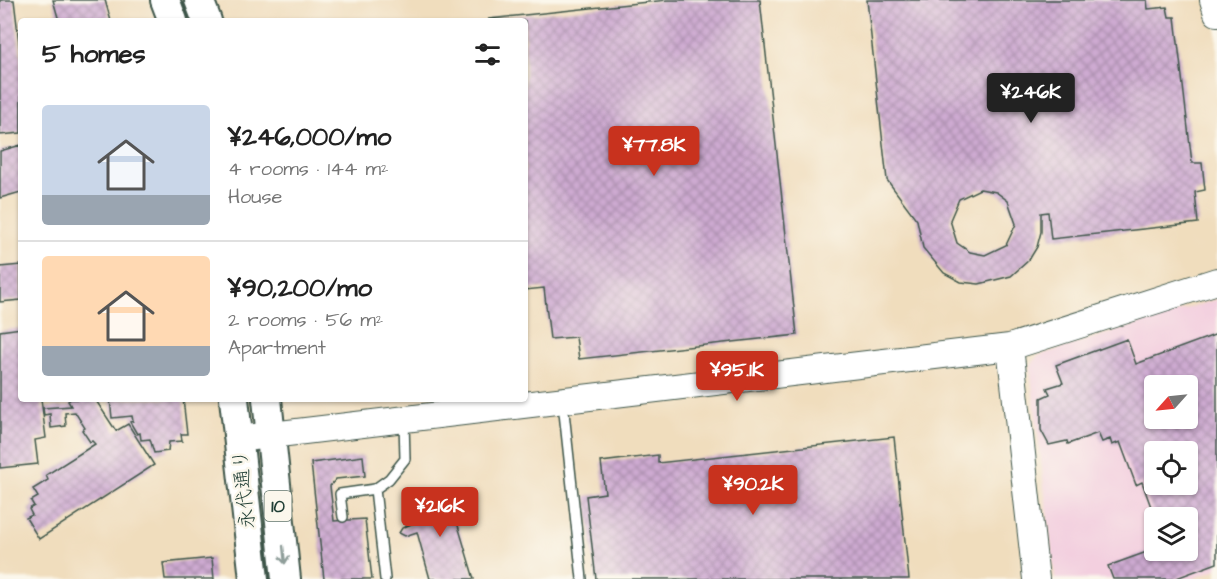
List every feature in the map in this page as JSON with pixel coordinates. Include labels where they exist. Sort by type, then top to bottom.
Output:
[{"type":"main road","points":[[165,0],[172,18]]},
{"type":"main road","points":[[199,0],[206,18]]},
{"type":"main road","name":"永代通り","points":[[234,402],[254,579]]},
{"type":"main road","name":"永代通り","points":[[267,402],[286,579]]},
{"type":"street","points":[[1213,0],[1217,13]]},
{"type":"street","points":[[238,439],[1011,347],[1217,281]]},
{"type":"street","points":[[1011,347],[1036,579]]},
{"type":"lane","points":[[562,400],[582,579]]},
{"type":"lane","points":[[343,517],[340,494],[375,489],[388,479],[405,459],[404,418]]},
{"type":"lane","points":[[375,489],[385,579]]},
{"type":"shaded area","points":[[1217,299],[1217,569],[1192,579],[1055,579],[1030,368],[1037,356]]},
{"type":"building","points":[[0,0],[14,0],[18,34],[18,133],[0,135]]},
{"type":"building","points":[[53,0],[105,0],[110,18],[58,18]]},
{"type":"building","points":[[667,0],[760,0],[797,335],[579,359],[576,337],[550,339],[544,288],[528,290],[528,18],[497,18]]},
{"type":"building","points":[[867,0],[1147,0],[1148,9],[1167,7],[1169,17],[1175,17],[1192,163],[1202,163],[1205,190],[1195,192],[1198,223],[1051,239],[1048,212],[1041,213],[1041,232],[1037,247],[1029,260],[1011,276],[979,284],[961,282],[944,273],[923,248],[917,220],[887,180]],"holes":[[[980,189],[996,192],[1008,201],[1016,224],[1006,245],[985,255],[970,252],[957,243],[950,220],[959,199]]]},
{"type":"building","points":[[18,146],[18,193],[0,198],[0,151]]},
{"type":"building","points":[[18,265],[18,300],[0,302],[0,267]]},
{"type":"building","points":[[18,328],[18,402],[41,402],[46,438],[35,440],[38,464],[0,468],[0,331]]},
{"type":"building","points":[[1217,334],[1217,563],[1174,579],[1113,579],[1108,566],[1144,553],[1144,561],[1198,561],[1198,507],[1151,507],[1147,495],[1198,495],[1198,441],[1144,441],[1144,488],[1142,482],[1136,485],[1120,442],[1112,445],[1110,439],[1102,442],[1098,433],[1068,444],[1067,441],[1049,445],[1041,430],[1041,398],[1050,394],[1047,388],[1063,383],[1056,365],[1127,339],[1136,364]]},
{"type":"building","points":[[69,402],[97,402],[116,431],[128,424],[154,465],[39,539],[26,518],[32,515],[29,509],[34,506],[31,501],[38,497],[33,489],[48,480],[46,475],[95,444],[90,442],[82,430],[85,428],[75,412],[65,413],[66,426],[51,428],[50,414],[44,415],[43,408],[71,406]]},
{"type":"building","points":[[110,402],[183,402],[187,434],[181,434],[182,441],[169,442],[168,451],[154,453],[150,439],[141,440],[140,433],[137,434],[130,422],[133,421],[132,416],[112,418]]},
{"type":"building","points":[[894,437],[909,579],[596,579],[586,496],[605,493],[601,462],[658,455],[658,463]]},
{"type":"building","points":[[363,456],[365,476],[336,479],[330,486],[334,521],[365,519],[372,579],[324,579],[311,463]]},
{"type":"building","points":[[448,492],[474,579],[430,579],[417,532],[405,536],[399,533],[402,528],[414,523],[409,505]]},
{"type":"building","points":[[212,558],[214,579],[165,579],[163,563]]}]
